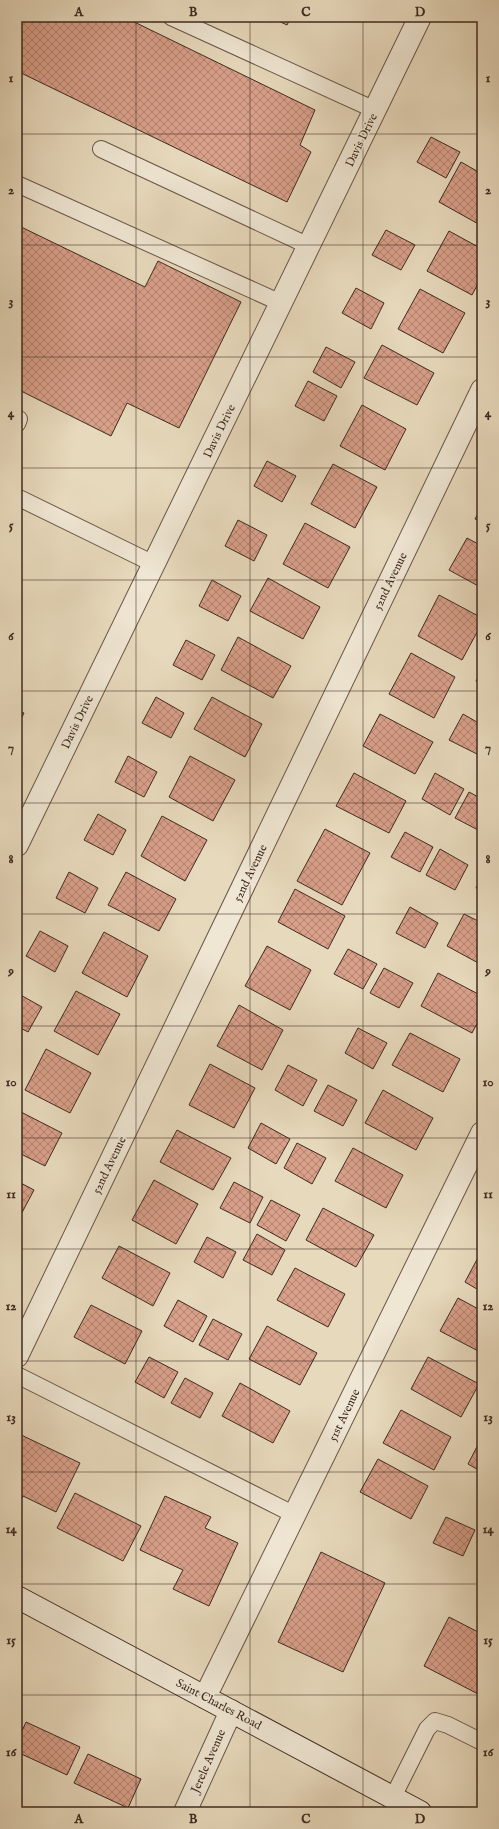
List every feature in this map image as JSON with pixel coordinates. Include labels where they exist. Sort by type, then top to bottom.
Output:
[{"type":"street","name":"Davis Drive","points":[[17,845],[420,17]]},
{"type":"street","name":"52nd Avenue","points":[[17,1356],[482,390]]},
{"type":"street","name":"51st Avenue","points":[[205,1697],[482,1133]]},
{"type":"street","name":"Saint Charles Road","points":[[17,1597],[393,1797],[415,1811]]},
{"type":"street","name":"Jerele Avenue","points":[[185,1812],[231,1711]]},
{"type":"lane","points":[[171,17],[375,110]]},
{"type":"lane","points":[[101,149],[309,246]]},
{"type":"lane","points":[[17,184],[281,303]]},
{"type":"lane","points":[[17,419],[19,420],[17,424]]},
{"type":"lane","points":[[17,497],[154,564]]},
{"type":"lane","points":[[17,1375],[295,1515]]},
{"type":"lane","points":[[393,1797],[427,1729],[435,1721],[448,1725],[482,1742]]},
{"type":"building","points":[[17,17],[124,17],[315,110],[300,145],[311,152],[287,202],[17,71]]},
{"type":"building","points":[[270,17],[291,17],[287,25]]},
{"type":"building","points":[[431,137],[460,152],[446,178],[417,162]]},
{"type":"building","points":[[461,162],[482,174],[482,226],[439,202]]},
{"type":"building","points":[[17,225],[145,287],[158,261],[241,302],[179,428],[127,403],[111,436],[17,389]]},
{"type":"building","points":[[386,230],[415,245],[401,270],[372,255]]},
{"type":"building","points":[[449,231],[482,249],[482,276],[472,295],[427,271]]},
{"type":"building","points":[[356,288],[384,303],[371,329],[342,313]]},
{"type":"building","points":[[420,289],[465,313],[443,353],[398,329]]},
{"type":"building","points":[[382,345],[434,373],[417,405],[364,378]]},
{"type":"building","points":[[326,347],[355,362],[341,388],[313,372]]},
{"type":"building","points":[[308,381],[337,396],[324,421],[295,406]]},
{"type":"building","points":[[362,405],[406,429],[385,470],[340,446]]},
{"type":"building","points":[[267,461],[296,476],[282,502],[254,486]]},
{"type":"building","points":[[333,464],[377,487],[355,528],[311,504]]},
{"type":"building","points":[[482,506],[482,522],[475,519]]},
{"type":"building","points":[[238,520],[267,535],[254,561],[225,546]]},
{"type":"building","points":[[305,523],[350,547],[328,588],[283,564]]},
{"type":"building","points":[[467,538],[482,546],[482,588],[449,570]]},
{"type":"building","points":[[268,578],[320,607],[303,639],[250,611]]},
{"type":"building","points":[[212,580],[241,596],[228,621],[199,606]]},
{"type":"building","points":[[439,595],[482,618],[482,623],[462,660],[418,636]]},
{"type":"building","points":[[238,637],[291,666],[273,698],[221,670]]},
{"type":"building","points":[[186,640],[215,655],[202,680],[173,665]]},
{"type":"building","points":[[411,653],[455,677],[434,718],[389,694]]},
{"type":"building","points":[[482,670],[482,684],[476,681]]},
{"type":"building","points":[[156,697],[184,713],[171,738],[142,723]]},
{"type":"building","points":[[212,697],[262,724],[245,757],[194,729]]},
{"type":"building","points":[[17,710],[24,713],[17,728]]},
{"type":"building","points":[[380,714],[433,742],[415,774],[363,746]]},
{"type":"building","points":[[463,714],[482,725],[482,748],[479,755],[449,740]]},
{"type":"building","points":[[128,756],[157,772],[144,797],[115,782]]},
{"type":"building","points":[[190,756],[235,780],[213,821],[169,797]]},
{"type":"building","points":[[354,773],[406,801],[389,833],[336,806]]},
{"type":"building","points":[[435,773],[464,789],[450,815],[422,799]]},
{"type":"building","points":[[469,792],[482,799],[482,832],[455,818]]},
{"type":"building","points":[[98,814],[126,830],[113,855],[84,840]]},
{"type":"building","points":[[162,816],[207,840],[185,881],[141,856]]},
{"type":"building","points":[[325,829],[370,853],[342,905],[297,881]]},
{"type":"building","points":[[405,832],[433,847],[420,872],[391,857]]},
{"type":"building","points":[[440,849],[468,865],[455,890],[426,875]]},
{"type":"building","points":[[69,872],[98,888],[85,913],[56,898]]},
{"type":"building","points":[[126,872],[176,899],[159,931],[108,905]]},
{"type":"building","points":[[482,877],[482,891],[476,888]]},
{"type":"building","points":[[295,889],[345,916],[328,949],[278,922]]},
{"type":"building","points":[[410,907],[438,923],[425,948],[396,933]]},
{"type":"building","points":[[464,914],[482,923],[482,965],[447,946]]},
{"type":"building","points":[[40,931],[68,946],[55,972],[26,956]]},
{"type":"building","points":[[104,932],[148,956],[127,997],[82,973]]},
{"type":"building","points":[[267,946],[311,970],[290,1010],[245,986]]},
{"type":"building","points":[[348,949],[377,964],[363,989],[334,974]]},
{"type":"building","points":[[384,968],[413,983],[399,1008],[370,993]]},
{"type":"building","points":[[438,973],[482,996],[482,1014],[472,1033],[421,1006]]},
{"type":"building","points":[[76,991],[120,1014],[98,1055],[54,1031]]},
{"type":"building","points":[[17,993],[42,1007],[28,1032],[17,1026]]},
{"type":"building","points":[[239,1005],[283,1030],[262,1070],[217,1046]]},
{"type":"building","points":[[358,1028],[387,1043],[373,1069],[345,1053]]},
{"type":"building","points":[[410,1033],[460,1059],[443,1092],[392,1065]]},
{"type":"building","points":[[46,1049],[91,1073],[70,1113],[25,1090]]},
{"type":"building","points":[[210,1064],[255,1088],[234,1128],[189,1105]]},
{"type":"building","points":[[288,1065],[317,1080],[303,1106],[275,1090]]},
{"type":"building","points":[[328,1085],[357,1100],[343,1126],[314,1111]]},
{"type":"building","points":[[383,1090],[433,1118],[416,1150],[365,1123]]},
{"type":"building","points":[[17,1110],[62,1133],[45,1166],[17,1152]]},
{"type":"building","points":[[261,1123],[290,1139],[276,1164],[248,1148]]},
{"type":"building","points":[[177,1130],[231,1158],[213,1190],[160,1162]]},
{"type":"building","points":[[297,1143],[326,1158],[312,1184],[284,1168]]},
{"type":"building","points":[[353,1148],[403,1175],[386,1208],[335,1181]]},
{"type":"building","points":[[154,1180],[198,1204],[176,1244],[132,1220]]},
{"type":"building","points":[[17,1181],[34,1190],[17,1222]]},
{"type":"building","points":[[234,1182],[263,1197],[250,1223],[220,1208]]},
{"type":"building","points":[[271,1200],[300,1215],[286,1241],[257,1225]]},
{"type":"building","points":[[323,1208],[374,1235],[356,1267],[306,1240]]},
{"type":"building","points":[[257,1234],[285,1250],[272,1275],[243,1260]]},
{"type":"building","points":[[207,1237],[236,1252],[223,1278],[194,1262]]},
{"type":"building","points":[[119,1246],[170,1273],[153,1306],[102,1278]]},
{"type":"building","points":[[482,1250],[482,1292],[465,1282]]},
{"type":"building","points":[[295,1268],[345,1294],[328,1327],[277,1300]]},
{"type":"building","points":[[458,1298],[482,1311],[482,1353],[440,1331]]},
{"type":"building","points":[[178,1300],[207,1316],[193,1342],[164,1326]]},
{"type":"building","points":[[91,1305],[142,1331],[125,1364],[74,1337]]},
{"type":"building","points":[[213,1319],[242,1334],[228,1360],[199,1345]]},
{"type":"building","points":[[267,1326],[317,1353],[300,1385],[249,1359]]},
{"type":"building","points":[[149,1357],[178,1372],[164,1398],[135,1382]]},
{"type":"building","points":[[428,1357],[479,1384],[461,1417],[411,1389]]},
{"type":"building","points":[[185,1378],[213,1393],[200,1418],[171,1403]]},
{"type":"building","points":[[240,1383],[290,1411],[273,1443],[222,1416]]},
{"type":"building","points":[[401,1410],[451,1437],[434,1470],[383,1443]]},
{"type":"building","points":[[17,1433],[80,1463],[56,1512],[23,1496],[17,1509]]},
{"type":"building","points":[[482,1439],[482,1472],[468,1464]]},
{"type":"building","points":[[378,1459],[428,1486],[411,1519],[360,1492]]},
{"type":"building","points":[[75,1493],[141,1526],[123,1561],[57,1528]]},
{"type":"building","points":[[165,1496],[211,1517],[205,1528],[238,1543],[209,1606],[173,1589],[183,1570],[140,1550]]},
{"type":"building","points":[[446,1517],[475,1530],[463,1556],[433,1543]]},
{"type":"building","points":[[321,1552],[385,1583],[343,1672],[278,1642]]},
{"type":"building","points":[[449,1617],[482,1634],[482,1696],[424,1666]]},
{"type":"building","points":[[26,1722],[80,1747],[67,1775],[17,1752],[17,1742]]},
{"type":"building","points":[[88,1754],[141,1779],[128,1808],[74,1783]]}]
